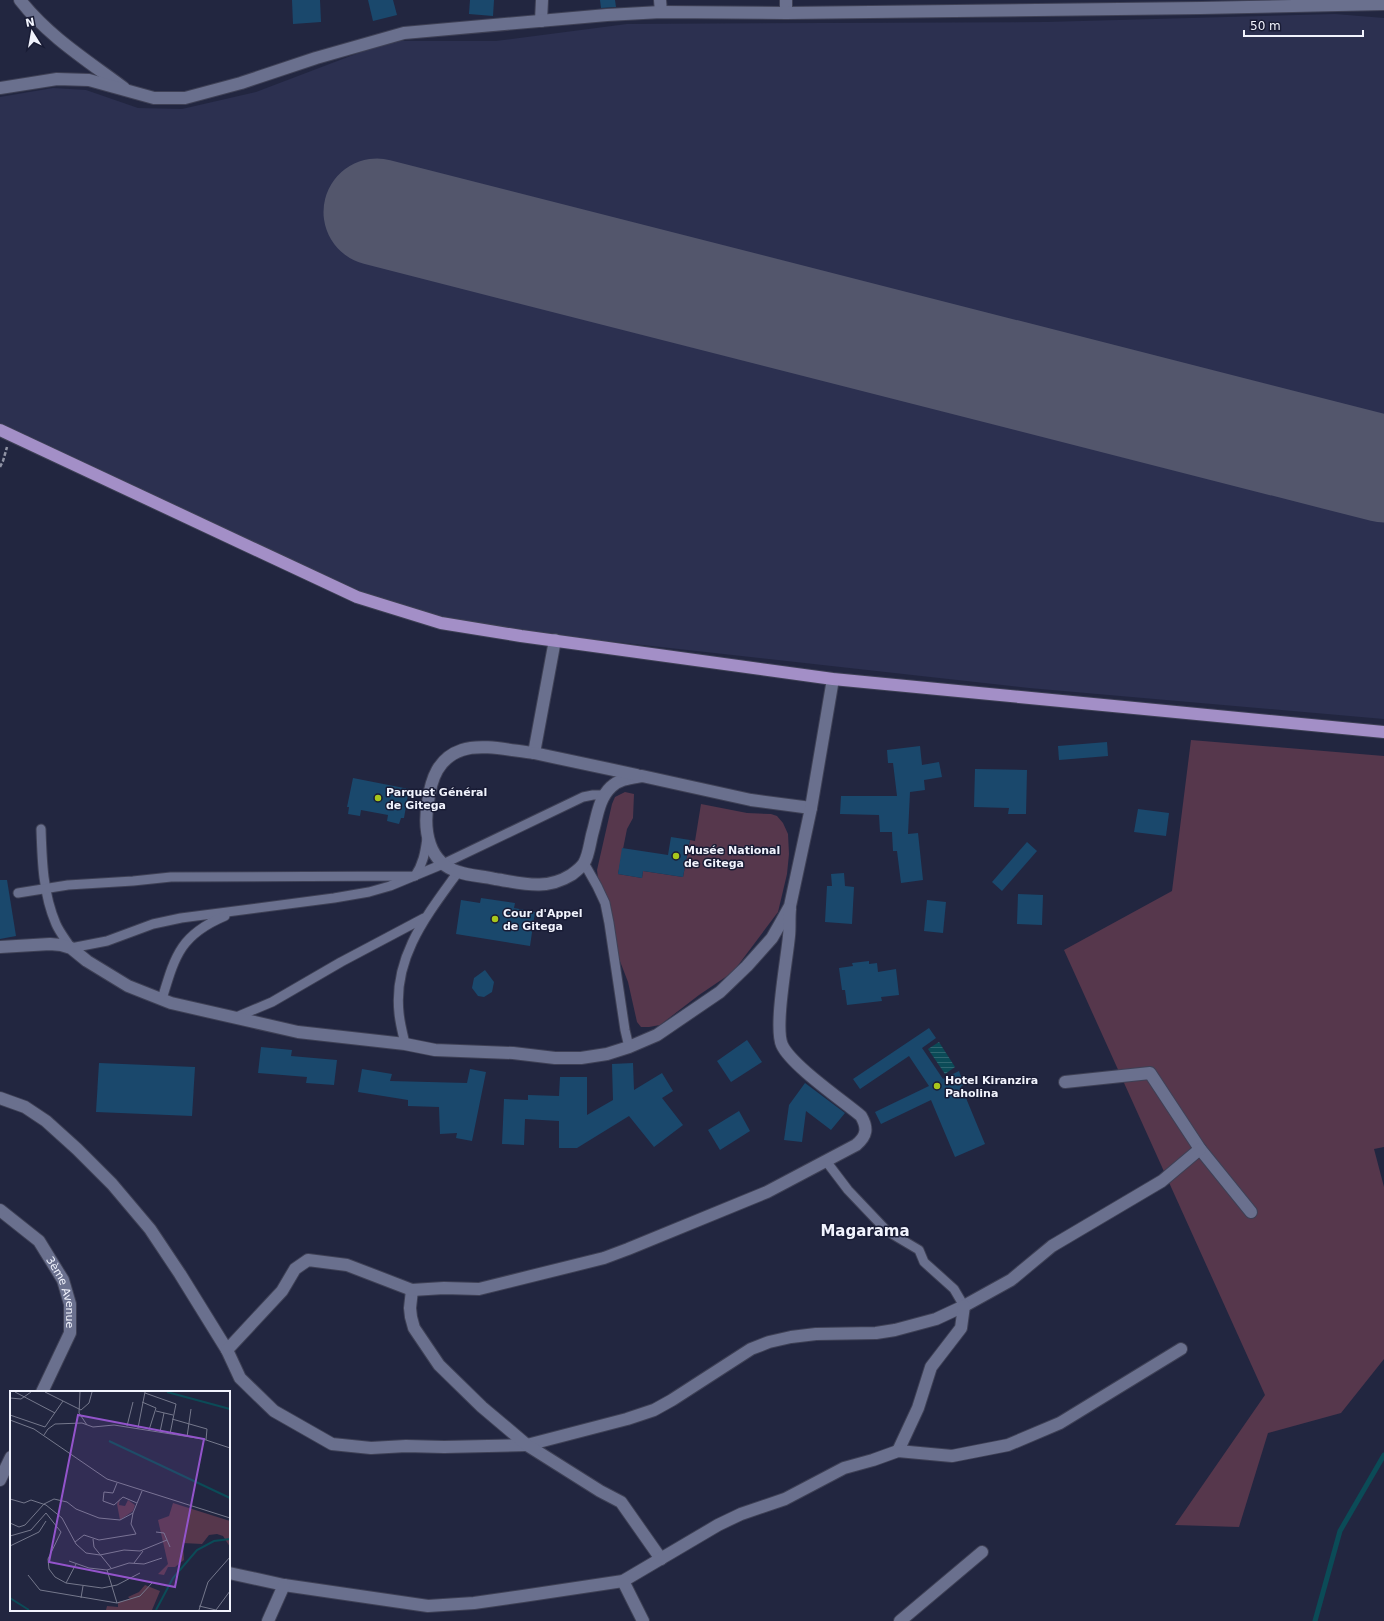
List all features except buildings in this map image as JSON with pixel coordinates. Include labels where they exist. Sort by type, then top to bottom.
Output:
[{"type":"main road","points":[[5,433],[357,597],[441,622],[555,640],[833,679],[1384,732]]},
{"type":"street","points":[[20,0],[30,14],[68,47],[128,91]]},
{"type":"street","points":[[541,21],[542,0]]},
{"type":"street","points":[[786,0],[786,13]]},
{"type":"street","points":[[0,88],[57,79],[89,80],[154,98],[185,98],[241,83],[316,58],[404,33],[607,15],[661,6],[786,13],[902,6],[1384,4]]},
{"type":"street","points":[[534,753],[555,640]]},
{"type":"street","points":[[227,1350],[282,1290],[295,1269],[308,1260],[346,1265],[412,1290],[444,1288],[478,1289],[604,1258],[767,1192],[856,1145],[863,1139],[866,1130],[865,1123],[861,1116],[800,1067],[787,1054],[779,1034],[782,989],[789,935],[790,906],[811,808],[833,679]]},
{"type":"street","points":[[642,776],[624,779],[612,786],[604,795],[584,863],[575,872],[562,880],[548,885],[533,885],[458,872],[443,864],[432,852],[427,837],[425,816],[431,783],[437,770],[449,757],[462,750],[477,747],[534,753],[642,776],[751,800],[811,808]]},
{"type":"street","points":[[0,947],[50,944],[71,948],[87,961],[128,986],[162,1000],[298,1032],[405,1044],[435,1050],[513,1053],[555,1058],[588,1057],[607,1054],[629,1047],[657,1035],[720,992],[747,966],[772,938],[790,906]]},
{"type":"street","points":[[1065,1082],[1150,1073],[1200,1150],[1251,1212]]},
{"type":"street","points":[[0,1098],[25,1107],[46,1121],[77,1148],[112,1184],[150,1229],[180,1274],[227,1350],[240,1378],[274,1411],[332,1444],[370,1448],[406,1446],[444,1448],[527,1445],[627,1419],[654,1410],[751,1349],[769,1342],[791,1337],[816,1334],[876,1333],[895,1330],[936,1319],[964,1306],[1011,1280],[1052,1246],[1162,1181],[1200,1150]]},
{"type":"street","name":"3ème Avenue","points":[[0,1210],[39,1242],[63,1280],[70,1304],[70,1333],[42,1391]]},
{"type":"street","points":[[412,1290],[410,1317],[414,1328],[439,1365],[482,1407],[527,1445],[600,1491],[622,1502],[661,1559]]},
{"type":"street","points":[[898,1452],[918,1408],[931,1367],[961,1328],[964,1306]]},
{"type":"street","points":[[230,1573],[284,1585],[428,1606],[502,1599],[623,1581],[718,1525],[741,1514],[785,1499],[844,1468],[898,1452],[952,1456],[1008,1445],[1060,1423],[1181,1349]]},
{"type":"street","points":[[0,1480],[10,1459]]},
{"type":"street","points":[[900,1621],[982,1552]]},
{"type":"street","points":[[623,1581],[643,1621]]},
{"type":"street","points":[[268,1621],[284,1585]]},
{"type":"lane","points":[[41,829],[42,861],[50,907],[57,925],[71,948],[107,941],[153,924],[167,921],[369,892],[415,876],[443,864],[583,797],[604,795]]},
{"type":"lane","points":[[415,876],[421,867],[425,855],[427,837]]},
{"type":"lane","points":[[584,863],[605,903],[624,1030],[629,1047]]},
{"type":"lane","points":[[405,1044],[399,1014],[398,993],[400,972],[407,952],[424,918],[458,872]]},
{"type":"lane","points":[[18,894],[68,885],[171,877],[415,876]]},
{"type":"lane","points":[[162,1000],[170,973],[185,942],[200,928],[235,911]]},
{"type":"lane","points":[[234,1018],[272,1002],[341,962],[424,918]]},
{"type":"lane","points":[[826,1161],[848,1190],[887,1231],[919,1250],[924,1262],[954,1288],[964,1306]]},
{"type":"path","points":[[0,467],[3,461],[5,433]]},
{"type":"shaded area","points":[[1335,14],[1384,18],[1384,719],[1029,688],[482,627],[419,613],[344,586],[0,429],[0,97],[53,88],[86,90],[138,108],[182,109],[256,92],[390,41],[496,41],[627,24],[1046,22]]},
{"type":"shaded area","points":[[1191,740],[1384,756],[1384,1147],[1374,1149],[1384,1187],[1384,1359],[1341,1413],[1268,1433],[1239,1527],[1175,1525],[1265,1395],[1064,950],[1172,891]]},
{"type":"shaded area","points":[[625,792],[634,794],[633,818],[627,829],[618,874],[642,878],[643,871],[683,877],[690,840],[695,841],[701,804],[747,813],[771,814],[777,816],[783,823],[788,834],[789,854],[787,874],[778,912],[733,972],[699,995],[660,1025],[649,1027],[641,1027],[637,1022],[628,982],[618,956],[608,903],[598,878],[597,870],[612,804],[615,797]]},
{"type":"shaded area","points":[[939,1042],[955,1067],[945,1074],[928,1049]]},
{"type":"waterway","points":[[1315,1621],[1340,1531],[1384,1455]]},
{"type":"runway","points":[[377,212],[1384,469]]},
{"type":"place","name":"Parquet Général de Gitega","points":[[378,798]]},
{"type":"place","name":"Musée National de Gitega","points":[[676,856]]},
{"type":"place","name":"Cour d'Appel de Gitega","points":[[495,919]]},
{"type":"place","name":"Hotel Kiranzira Paholina","points":[[937,1086]]},
{"type":"district","name":"Magarama","points":[[865,1231]]}]
